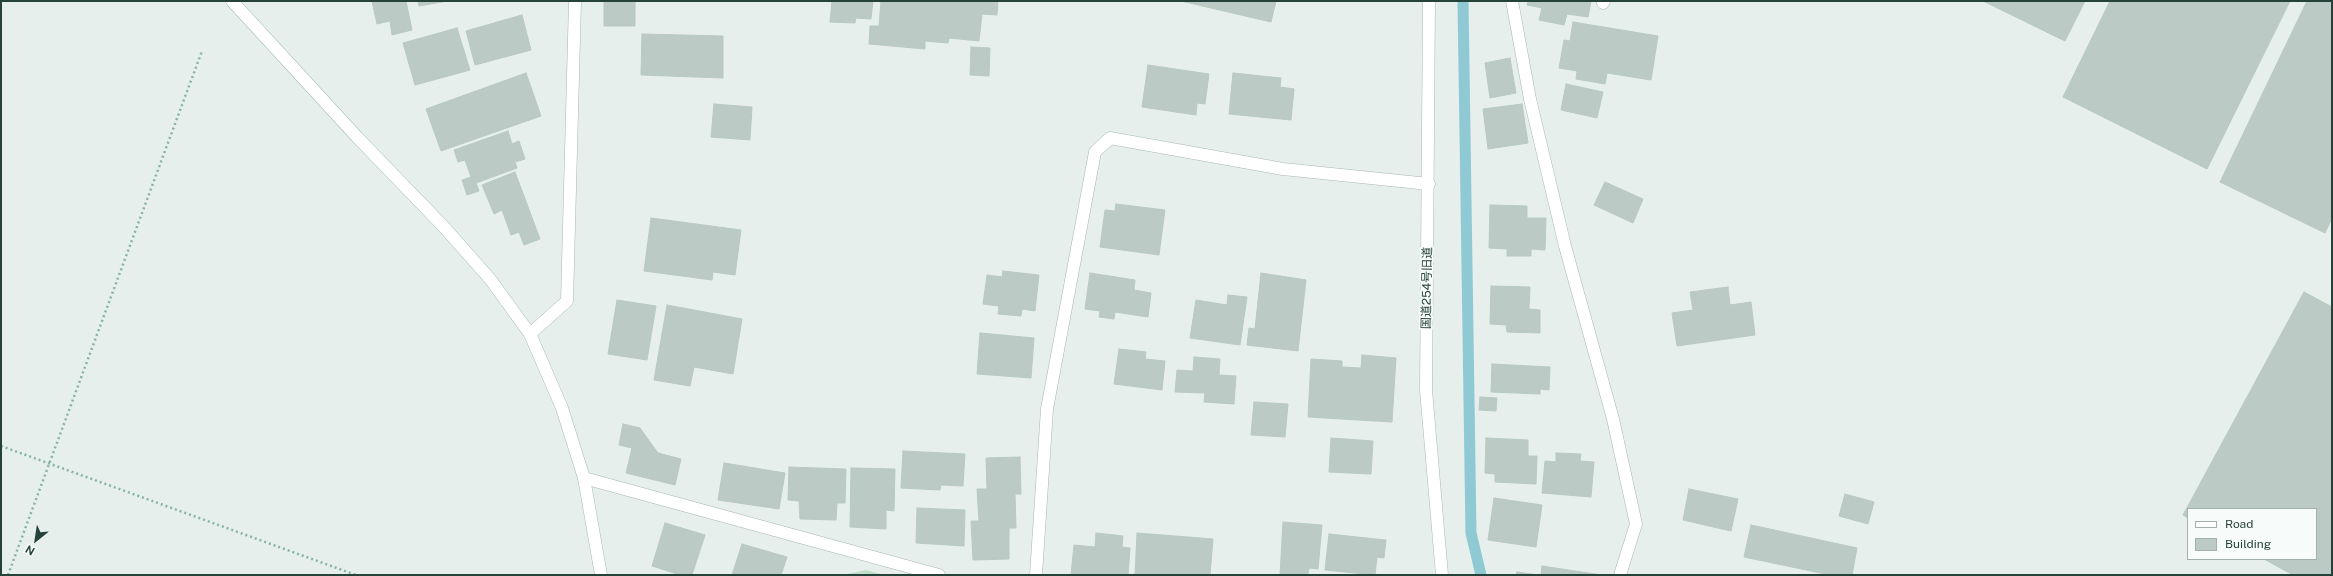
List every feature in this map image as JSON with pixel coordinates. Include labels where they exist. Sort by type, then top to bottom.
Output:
[{"type":"street","points":[[232,1],[357,138],[444,227],[490,279],[530,334],[562,408],[584,478],[601,575]]},
{"type":"street","points":[[530,334],[567,301],[575,1]]},
{"type":"street","name":"国道254号旧道","points":[[1429,1],[1429,184],[1426,390],[1442,575]]},
{"type":"street","points":[[1512,1],[1530,99],[1565,246],[1613,419],[1636,524],[1620,575]]},
{"type":"street","points":[[1036,575],[1047,409],[1095,152],[1110,138],[1283,169],[1429,184]]},
{"type":"street","points":[[584,478],[939,575]]},
{"type":"path","points":[[8,575],[202,51]]},
{"type":"path","points":[[1,446],[356,575]]},
{"type":"green space","points":[[866,570],[884,575],[842,575]]},
{"type":"building","points":[[372,1],[406,1],[412,30],[392,35],[390,21],[377,24]]},
{"type":"building","points":[[418,1],[448,1],[419,6]]},
{"type":"building","points":[[604,1],[635,1],[635,26],[604,26]]},
{"type":"building","points":[[832,1],[873,1],[871,19],[856,18],[855,23],[830,22]]},
{"type":"building","points":[[881,1],[998,1],[997,15],[982,14],[979,41],[949,38],[948,43],[925,41],[925,49],[869,44],[870,26],[879,26]]},
{"type":"building","points":[[1181,1],[1276,1],[1271,22]]},
{"type":"building","points":[[1528,1],[1591,1],[1588,17],[1567,14],[1564,25],[1539,20],[1542,8],[1527,5]]},
{"type":"building","points":[[1983,1],[2085,1],[2065,41]]},
{"type":"building","points":[[2110,1],[2290,1],[2207,169],[2063,97]]},
{"type":"building","points":[[2307,1],[2332,1],[2332,218],[2325,233],[2220,182]]},
{"type":"building","points":[[522,15],[531,50],[475,65],[466,31]]},
{"type":"building","points":[[1573,22],[1658,36],[1651,80],[1607,73],[1605,84],[1576,79],[1577,71],[1559,68],[1564,40],[1570,41]]},
{"type":"building","points":[[457,28],[470,70],[415,85],[403,43]]},
{"type":"building","points":[[642,34],[723,36],[723,78],[641,75]]},
{"type":"building","points":[[971,47],[990,48],[989,76],[970,75]]},
{"type":"building","points":[[1510,58],[1516,93],[1490,98],[1485,63]]},
{"type":"building","points":[[1148,65],[1209,74],[1205,104],[1197,103],[1196,115],[1142,107]]},
{"type":"building","points":[[526,73],[541,116],[441,151],[426,109]]},
{"type":"building","points":[[1233,73],[1281,78],[1280,87],[1294,89],[1291,120],[1229,114]]},
{"type":"building","points":[[1566,84],[1603,92],[1597,118],[1561,110]]},
{"type":"building","points":[[714,104],[752,107],[750,140],[711,137]]},
{"type":"building","points":[[1522,104],[1528,143],[1488,149],[1483,109]]},
{"type":"building","points":[[508,131],[512,144],[519,141],[525,159],[515,162],[517,168],[476,183],[479,191],[467,195],[462,180],[471,177],[465,160],[458,162],[454,150]]},
{"type":"building","points":[[515,172],[540,239],[524,245],[519,232],[511,235],[502,210],[494,214],[482,185]]},
{"type":"building","points":[[1605,182],[1643,199],[1633,223],[1594,205]]},
{"type":"building","points":[[1116,204],[1165,210],[1159,255],[1100,247],[1105,210],[1115,211]]},
{"type":"building","points":[[1490,205],[1527,206],[1527,218],[1546,218],[1545,250],[1531,249],[1531,256],[1507,256],[1507,249],[1489,248]]},
{"type":"building","points":[[651,218],[741,230],[735,275],[713,272],[712,280],[644,271]]},
{"type":"building","points":[[1003,271],[1039,275],[1035,311],[1022,309],[1021,316],[998,314],[999,306],[983,304],[987,275],[1002,277]]},
{"type":"building","points":[[1090,273],[1135,280],[1134,290],[1151,293],[1148,317],[1115,312],[1114,319],[1099,317],[1100,311],[1085,309]]},
{"type":"building","points":[[1261,273],[1306,280],[1298,351],[1247,345],[1249,328],[1255,329]]},
{"type":"building","points":[[1491,286],[1530,287],[1529,309],[1540,310],[1540,333],[1507,332],[1506,325],[1490,324]]},
{"type":"building","points":[[1728,287],[1730,305],[1751,302],[1755,335],[1677,346],[1672,313],[1693,310],[1690,292]]},
{"type":"building","points":[[2304,292],[2332,307],[2332,575],[2293,575],[2266,560],[2317,560],[2317,508],[2187,508],[2187,517],[2183,515]]},
{"type":"building","points":[[1228,295],[1247,297],[1240,345],[1190,338],[1196,300],[1227,305]]},
{"type":"building","points":[[617,300],[656,306],[647,360],[608,354]]},
{"type":"building","points":[[667,305],[742,319],[733,374],[694,367],[690,386],[654,380]]},
{"type":"building","points":[[980,333],[1034,338],[1031,378],[977,374]]},
{"type":"building","points":[[1119,349],[1146,352],[1145,359],[1165,361],[1162,390],[1114,384]]},
{"type":"building","points":[[1362,355],[1396,358],[1392,422],[1308,417],[1311,359],[1342,361],[1342,367],[1361,368]]},
{"type":"building","points":[[1194,357],[1220,359],[1219,375],[1236,376],[1234,404],[1204,402],[1205,393],[1175,392],[1177,370],[1193,371]]},
{"type":"building","points":[[1492,364],[1550,367],[1549,390],[1540,389],[1540,394],[1491,392]]},
{"type":"building","points":[[1480,397],[1497,398],[1496,411],[1479,410]]},
{"type":"building","points":[[1254,402],[1288,404],[1285,437],[1251,435]]},
{"type":"building","points":[[623,424],[640,428],[658,453],[681,459],[675,485],[626,473],[632,448],[619,445]]},
{"type":"building","points":[[1331,438],[1373,441],[1371,474],[1329,472]]},
{"type":"building","points":[[1486,438],[1528,440],[1528,456],[1537,456],[1536,484],[1495,482],[1495,474],[1485,473]]},
{"type":"building","points":[[903,451],[965,454],[963,486],[941,485],[940,490],[901,488]]},
{"type":"building","points":[[1556,453],[1581,454],[1580,461],[1594,462],[1591,497],[1542,493],[1545,461],[1556,462]]},
{"type":"building","points":[[1020,457],[1021,494],[1015,494],[1016,528],[1009,528],[1009,559],[973,560],[971,521],[979,521],[977,489],[987,489],[986,458]]},
{"type":"building","points":[[724,463],[785,473],[779,509],[718,500]]},
{"type":"building","points":[[789,467],[846,469],[845,503],[837,503],[836,520],[800,519],[799,501],[788,500]]},
{"type":"building","points":[[851,468],[895,469],[894,511],[886,510],[886,529],[850,527]]},
{"type":"building","points":[[1689,489],[1738,499],[1731,531],[1683,520]]},
{"type":"building","points":[[1845,494],[1874,502],[1868,524],[1839,516]]},
{"type":"building","points":[[1494,498],[1542,505],[1536,547],[1488,540]]},
{"type":"building","points":[[917,508],[965,510],[964,546],[916,543]]},
{"type":"building","points":[[1283,522],[1322,525],[1318,569],[1309,568],[1308,575],[1280,575]]},
{"type":"building","points":[[665,523],[705,535],[692,575],[680,575],[652,566]]},
{"type":"building","points":[[1751,525],[1857,548],[1852,575],[1830,575],[1744,557]]},
{"type":"building","points":[[1096,533],[1123,536],[1122,547],[1130,548],[1128,575],[1071,575],[1074,545],[1095,547]]},
{"type":"building","points":[[1137,533],[1213,539],[1210,575],[1135,575]]},
{"type":"building","points":[[1329,534],[1386,540],[1384,558],[1377,557],[1375,575],[1325,570]]},
{"type":"building","points":[[742,544],[787,557],[781,575],[732,575]]},
{"type":"building","points":[[1542,566],[1602,575],[1541,575]]},
{"type":"building","points":[[1517,572],[1538,575],[1516,575]]},
{"type":"waterway","points":[[1463,1],[1471,533],[1481,575]]}]
